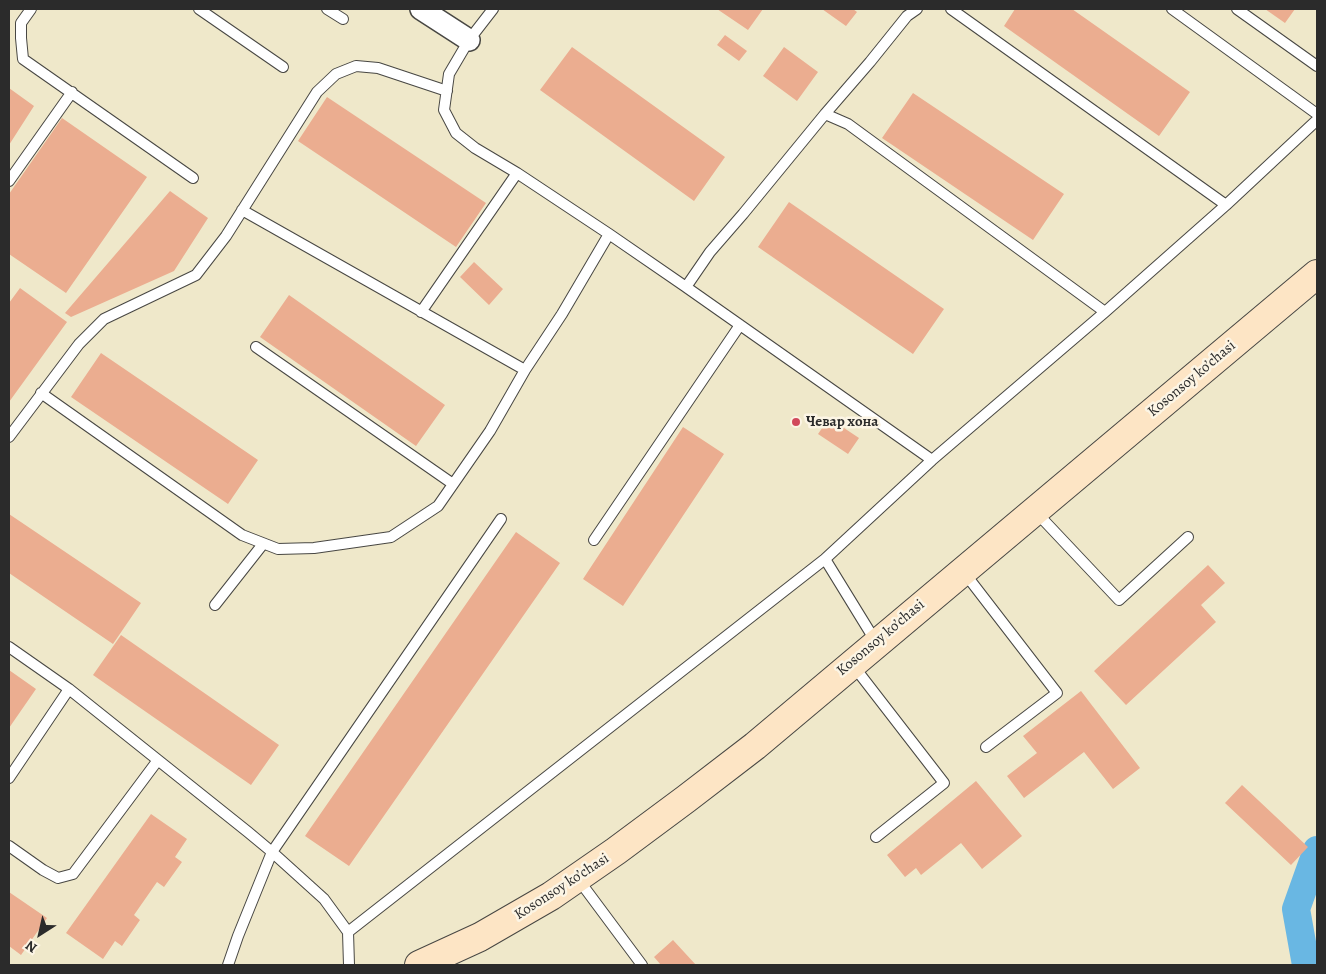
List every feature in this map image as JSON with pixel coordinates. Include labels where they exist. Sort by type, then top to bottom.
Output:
[{"type":"main road","name":"Kosonsoy ko’chasi","points":[[419,965],[487,933],[551,896],[686,799],[747,752],[1317,274]]},
{"type":"street","points":[[421,9],[469,40]]},
{"type":"lane","points":[[31,9],[21,24],[23,58],[193,178]]},
{"type":"lane","points":[[199,9],[282,67]]},
{"type":"lane","points":[[327,9],[342,19]]},
{"type":"lane","points":[[493,9],[469,40],[449,74],[444,110],[456,133],[475,148],[609,234],[932,460]]},
{"type":"lane","points":[[686,288],[710,252],[907,16],[917,9]]},
{"type":"lane","points":[[951,9],[1226,205]]},
{"type":"lane","points":[[1172,9],[1317,114]]},
{"type":"lane","points":[[1237,9],[1317,66]]},
{"type":"lane","points":[[9,437],[79,344],[104,319],[196,275],[226,236],[317,92],[336,74],[356,66],[378,68],[447,92]]},
{"type":"lane","points":[[9,181],[72,92]]},
{"type":"lane","points":[[825,114],[848,124],[1105,312]]},
{"type":"lane","points":[[348,932],[825,560],[932,460],[1105,312],[1226,205],[1317,120]]},
{"type":"lane","points":[[422,312],[516,173]]},
{"type":"lane","points":[[242,210],[526,370]]},
{"type":"lane","points":[[42,393],[242,535],[278,549],[314,548],[391,537],[438,506],[454,484],[490,431],[609,234]]},
{"type":"lane","points":[[594,540],[740,325]]},
{"type":"lane","points":[[256,347],[454,484]]},
{"type":"lane","points":[[1034,510],[1119,600],[1188,537]]},
{"type":"lane","points":[[228,965],[272,852],[501,519]]},
{"type":"lane","points":[[215,605],[264,544]]},
{"type":"lane","points":[[825,560],[876,643]]},
{"type":"lane","points":[[962,570],[1056,693],[986,747]]},
{"type":"lane","points":[[9,647],[69,689],[158,760],[272,852],[324,899],[348,932],[349,965]]},
{"type":"lane","points":[[852,663],[944,783],[876,837]]},
{"type":"lane","points":[[9,778],[69,689]]},
{"type":"lane","points":[[9,846],[43,870],[58,878],[73,874],[158,760]]},
{"type":"lane","points":[[578,878],[642,965]]},
{"type":"building","points":[[717,9],[763,9],[748,30]]},
{"type":"building","points":[[822,9],[853,9],[857,12],[846,26]]},
{"type":"building","points":[[1015,9],[1072,9],[1190,92],[1159,136],[1004,26]]},
{"type":"building","points":[[1265,9],[1295,9],[1285,23]]},
{"type":"building","points":[[725,35],[747,51],[739,61],[717,45]]},
{"type":"building","points":[[572,47],[725,157],[694,201],[540,90]]},
{"type":"building","points":[[784,47],[818,72],[797,101],[763,76]]},
{"type":"building","points":[[9,88],[34,106],[9,145]]},
{"type":"building","points":[[913,93],[1064,194],[1033,240],[882,138]]},
{"type":"building","points":[[327,97],[486,203],[456,247],[298,141]]},
{"type":"building","points":[[62,118],[147,177],[66,293],[9,254],[9,194]]},
{"type":"building","points":[[170,191],[208,218],[174,271],[71,317],[65,313]]},
{"type":"building","points":[[789,202],[944,309],[913,354],[758,247]]},
{"type":"building","points":[[474,262],[503,289],[489,305],[460,277]]},
{"type":"building","points":[[20,288],[67,322],[9,402],[9,303]]},
{"type":"building","points":[[289,295],[445,405],[416,446],[260,337]]},
{"type":"building","points":[[101,353],[258,460],[228,504],[71,397]]},
{"type":"building","points":[[829,418],[859,438],[848,454],[818,434]]},
{"type":"building","points":[[683,427],[724,454],[623,606],[583,579]]},
{"type":"building","points":[[9,514],[141,603],[113,644],[9,573]]},
{"type":"building","points":[[516,532],[560,563],[349,866],[305,836]]},
{"type":"building","points":[[1208,565],[1225,583],[1201,605],[1216,622],[1126,705],[1094,671]]},
{"type":"building","points":[[121,635],[279,745],[251,785],[93,675]]},
{"type":"building","points":[[9,670],[36,689],[9,728]]},
{"type":"building","points":[[1081,691],[1140,768],[1113,789],[1084,752],[1024,798],[1007,776],[1037,753],[1023,736]]},
{"type":"building","points":[[976,781],[1022,836],[982,869],[961,843],[921,875],[916,868],[905,877],[887,855]]},
{"type":"building","points":[[1242,785],[1308,847],[1291,865],[1225,803]]},
{"type":"building","points":[[151,814],[187,839],[175,857],[182,862],[164,887],[157,882],[134,915],[140,920],[122,946],[115,941],[103,959],[66,933]]},
{"type":"building","points":[[9,892],[47,918],[21,955],[9,946]]},
{"type":"building","points":[[673,940],[696,965],[661,965],[654,957]]},
{"type":"waterway","points":[[1306,965],[1296,909],[1317,850]]},
{"type":"place","name":"Чевар хона","points":[[796,422]]}]
